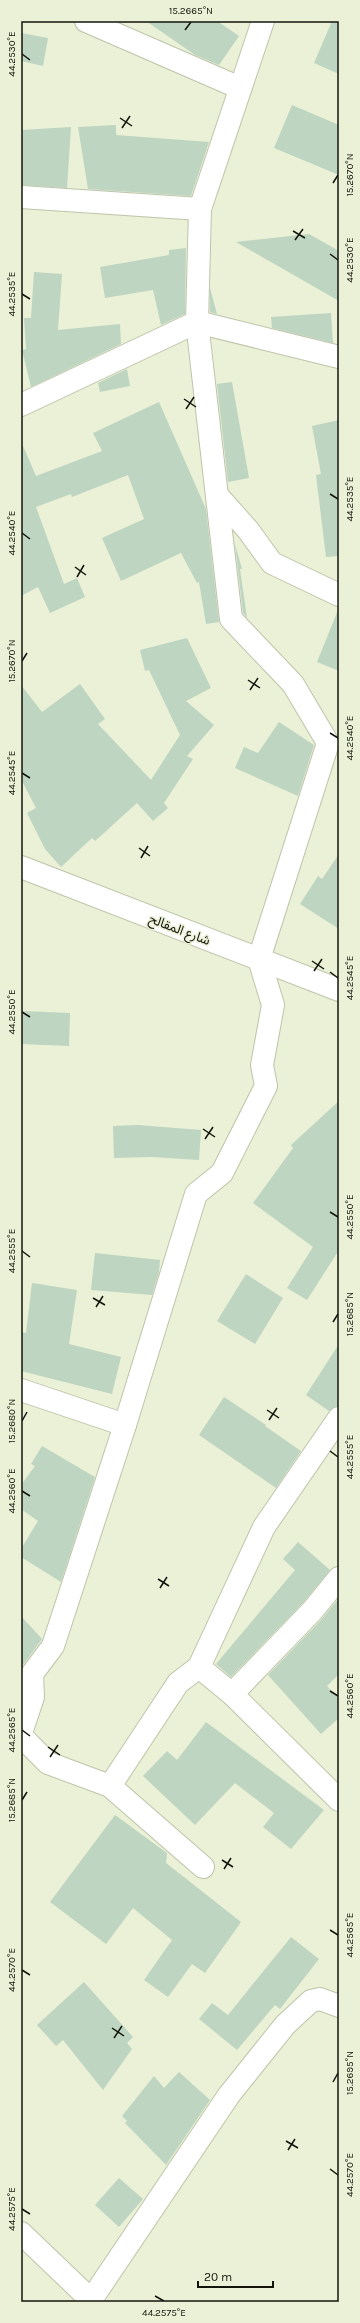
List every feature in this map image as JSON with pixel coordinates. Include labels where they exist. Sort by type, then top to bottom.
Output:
[{"type":"street","points":[[86,21],[240,88]]},
{"type":"street","points":[[203,1867],[110,1786],[48,1763],[21,1735],[33,1697],[32,1674],[53,1646],[125,1425],[196,1194],[222,1173],[266,1086],[262,1065],[273,1005],[260,959],[328,743],[292,684],[231,619],[197,322],[200,209],[263,21]]},
{"type":"street","points":[[21,197],[200,209]]},
{"type":"street","points":[[21,404],[197,322],[339,357]]},
{"type":"street","points":[[217,495],[272,562],[339,595]]},
{"type":"street","name":"شارع المقالح","points":[[21,867],[339,990]]},
{"type":"street","points":[[21,1390],[125,1425]]},
{"type":"street","points":[[110,1786],[178,1683],[199,1667],[264,1527],[339,1418]]},
{"type":"street","points":[[232,1694],[312,1611],[339,1578]]},
{"type":"street","points":[[199,1667],[232,1694],[339,1800]]},
{"type":"street","points":[[21,2233],[92,2301],[229,2095],[285,2025],[311,2001],[320,1999],[339,2006]]},
{"type":"building","points":[[146,21],[217,21],[239,36],[219,65],[195,55]]},
{"type":"building","points":[[332,21],[339,21],[339,74],[314,63]]},
{"type":"building","points":[[21,33],[48,38],[43,66],[21,61]]},
{"type":"building","points":[[292,105],[339,125],[339,175],[274,148]]},
{"type":"building","points":[[116,125],[116,135],[209,142],[191,196],[88,189],[78,127]]},
{"type":"building","points":[[71,127],[67,188],[21,185],[21,130]]},
{"type":"building","points":[[309,234],[339,251],[339,301],[236,242]]},
{"type":"building","points":[[186,248],[185,314],[161,325],[153,290],[105,298],[100,267],[169,255],[169,250]]},
{"type":"building","points":[[34,272],[62,274],[58,330],[120,324],[121,344],[31,387],[22,350],[26,349],[24,318],[31,318]]},
{"type":"building","points":[[210,288],[217,314],[210,312]]},
{"type":"building","points":[[331,313],[333,343],[272,328],[271,317]]},
{"type":"building","points":[[127,369],[130,386],[100,392],[98,383]]},
{"type":"building","points":[[232,382],[249,478],[228,482],[217,384]]},
{"type":"building","points":[[159,402],[206,509],[219,622],[206,624],[199,582],[197,583],[181,553],[121,581],[102,538],[144,519],[128,475],[72,497],[71,494],[36,507],[64,584],[77,578],[85,597],[50,613],[38,587],[21,596],[21,441],[36,476],[102,451],[93,433]]},
{"type":"building","points":[[339,420],[339,556],[326,557],[316,475],[321,474],[312,426]]},
{"type":"building","points":[[235,544],[242,569],[240,569],[247,618],[243,613]]},
{"type":"building","points":[[339,610],[339,671],[317,662]]},
{"type":"building","points":[[187,638],[211,688],[186,701],[214,725],[187,756],[193,759],[164,803],[168,808],[153,821],[137,803],[95,841],[92,838],[61,867],[45,849],[27,813],[36,808],[21,779],[21,685],[42,712],[80,684],[105,719],[98,724],[151,780],[180,735],[149,670],[145,671],[140,650]]},
{"type":"building","points":[[279,722],[314,745],[298,796],[235,768],[244,747],[258,753]]},
{"type":"building","points":[[339,854],[339,929],[300,904],[318,876],[322,879]]},
{"type":"building","points":[[21,1011],[70,1013],[69,1046],[21,1044]]},
{"type":"building","points":[[339,1101],[339,1250],[307,1300],[287,1288],[313,1247],[253,1203],[293,1148],[291,1145]]},
{"type":"building","points":[[138,1125],[201,1130],[199,1160],[152,1157],[114,1158],[113,1126]]},
{"type":"building","points":[[95,1253],[160,1260],[159,1272],[152,1295],[91,1290]]},
{"type":"building","points":[[246,1274],[283,1298],[255,1344],[217,1321]]},
{"type":"building","points":[[32,1283],[77,1290],[69,1344],[121,1357],[112,1394],[21,1371],[21,1332],[26,1333]]},
{"type":"building","points":[[339,1344],[339,1406],[329,1411],[306,1395]]},
{"type":"building","points":[[224,1397],[301,1451],[276,1488],[199,1435]]},
{"type":"building","points":[[42,1446],[95,1477],[61,1582],[21,1557],[21,1549],[38,1521],[21,1509],[21,1485],[35,1466],[31,1464]]},
{"type":"building","points":[[298,1542],[330,1570],[303,1603],[231,1677],[216,1664],[295,1570],[283,1559]]},
{"type":"building","points":[[339,1598],[339,1674],[327,1686],[339,1699],[339,1718],[321,1734],[268,1675],[321,1620]]},
{"type":"building","points":[[21,1616],[42,1639],[23,1665],[21,1663]]},
{"type":"building","points":[[206,1722],[324,1810],[291,1849],[263,1827],[274,1813],[235,1783],[195,1825],[143,1776],[167,1751],[177,1760]]},
{"type":"building","points":[[115,1815],[167,1853],[166,1863],[241,1922],[205,1973],[192,1964],[168,1997],[144,1980],[172,1940],[133,1908],[106,1944],[50,1902]]},
{"type":"building","points":[[291,1937],[319,1959],[280,2009],[275,2005],[237,2050],[199,2019],[212,2003],[228,2015]]},
{"type":"building","points":[[84,1982],[133,2037],[127,2043],[132,2049],[103,2090],[63,2040],[56,2046],[37,2025]]},
{"type":"building","points":[[179,2072],[210,2100],[166,2165],[125,2123],[127,2121],[122,2116],[154,2076],[164,2088]]},
{"type":"building","points":[[119,2178],[143,2199],[119,2227],[95,2205]]}]
